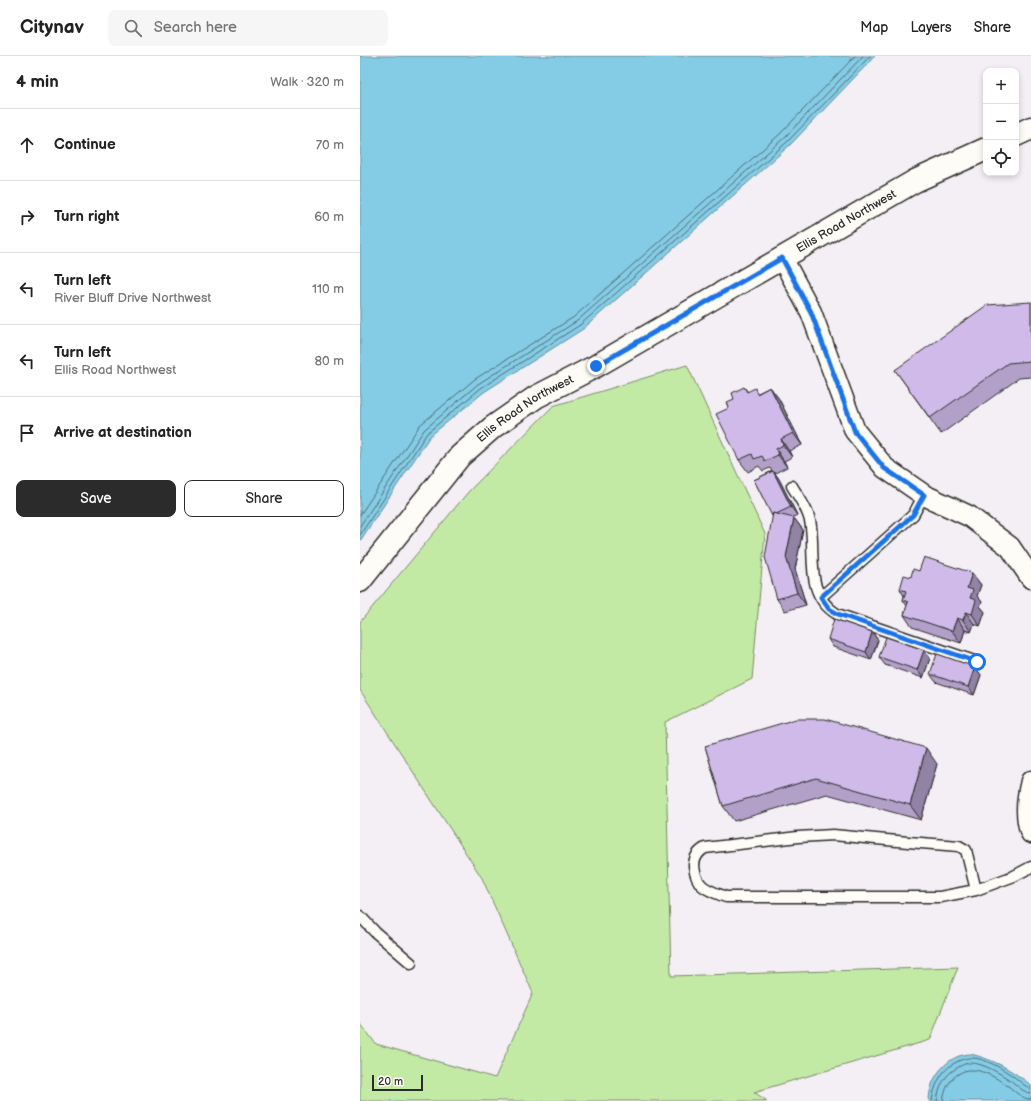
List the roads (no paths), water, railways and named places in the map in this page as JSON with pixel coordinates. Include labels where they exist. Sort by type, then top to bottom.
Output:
[{"type":"street","points":[[1019,134],[1031,128]]},
{"type":"street","name":"Ellis Road Northwest","points":[[360,580],[460,456],[493,427],[536,397],[596,366],[914,181],[983,150]]},
{"type":"street","points":[[782,258],[811,312],[855,432],[884,468],[924,495],[969,516],[1010,547],[1031,578]]},
{"type":"street","points":[[1031,781],[1027,807],[1029,828],[1031,833]]},
{"type":"lane","points":[[792,486],[810,519],[812,571],[821,597],[829,609],[838,614],[977,662]]},
{"type":"lane","points":[[821,597],[913,515],[924,495]]},
{"type":"lane","points":[[976,890],[966,850],[959,846],[826,835],[736,843],[705,848],[697,853],[694,861],[695,874],[698,882],[709,890],[726,897],[940,897],[976,890],[1014,876],[1031,867]]},
{"type":"lane","points":[[360,916],[375,932],[411,963]]},
{"type":"water","points":[[360,56],[875,56],[790,145],[583,329],[484,392],[430,436],[360,541]]},
{"type":"water","points":[[971,1054],[1003,1066],[1031,1085],[1031,1101],[929,1101],[931,1087],[937,1074],[942,1068],[947,1063],[959,1056]]}]
